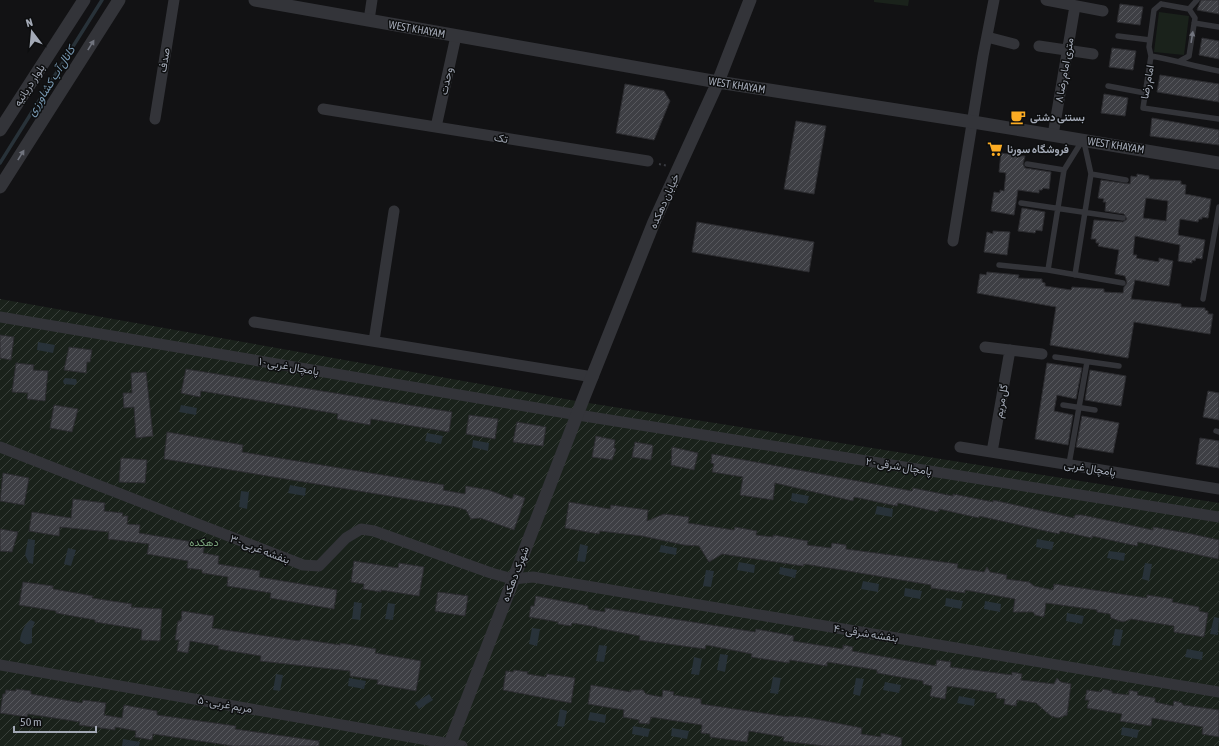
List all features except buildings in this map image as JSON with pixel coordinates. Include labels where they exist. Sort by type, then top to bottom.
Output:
[{"type":"street","name":"بلوار دریانیه","points":[[0,130],[84,0]]},
{"type":"street","points":[[0,188],[119,0]]},
{"type":"street","name":"صدف","points":[[155,119],[174,0]]},
{"type":"street","name":"WEST KHAYAM","points":[[255,0],[718,82],[973,122],[1219,163]]},
{"type":"street","points":[[369,20],[372,0]]},
{"type":"street","name":"خیابان دهکده","points":[[580,409],[654,222],[718,82],[750,0]]},
{"type":"street","points":[[954,241],[986,37],[994,0]]},
{"type":"street","points":[[1046,0],[1103,11]]},
{"type":"street","name":"۸ متری امام رضا","points":[[1053,135],[1075,6]]},
{"type":"street","name":"وحدت","points":[[436,127],[456,36]]},
{"type":"street","points":[[986,37],[1014,44]]},
{"type":"street","points":[[1039,46],[1093,54]]},
{"type":"street","name":"تک","points":[[323,109],[648,162]]},
{"type":"street","points":[[374,341],[394,211]]},
{"type":"street","name":"پامچال غربی - ۱","points":[[0,317],[580,409]]},
{"type":"street","points":[[254,322],[593,377]]},
{"type":"street","points":[[985,347],[1042,354]]},
{"type":"street","name":"گل مریم","points":[[992,452],[1010,350]]},
{"type":"street","name":"پامچال شرقی - ۲","points":[[580,409],[1219,517]]},
{"type":"street","name":"شهرک دهکده","points":[[453,745],[514,578],[580,409]]},
{"type":"street","name":"بنفشه غربی - ۳","points":[[0,447],[303,565],[319,566],[346,538],[361,528],[374,530],[491,573],[514,578]]},
{"type":"street","name":"پامچال غربی","points":[[960,447],[1219,489]]},
{"type":"street","name":"بنفشه شرقی - ۴","points":[[514,578],[533,577],[1219,692]]},
{"type":"street","name":"مریم غربی - ۵","points":[[0,665],[453,745]]},
{"type":"lane","points":[[1190,9],[1197,0]]},
{"type":"lane","points":[[1180,61],[1189,56],[1195,18],[1190,9],[1161,2],[1154,10],[1149,47],[1151,56],[1180,61],[1188,65],[1219,71]]},
{"type":"lane","points":[[1194,23],[1219,27]]},
{"type":"lane","points":[[1118,36],[1150,40]]},
{"type":"lane","name":"امام رضا","points":[[1151,56],[1143,108],[1219,119]]},
{"type":"lane","points":[[1108,86],[1145,93]]},
{"type":"lane","points":[[1048,270],[1064,170],[1083,140]]},
{"type":"lane","points":[[1075,275],[1091,174],[1083,140]]},
{"type":"lane","points":[[1027,164],[1064,170]]},
{"type":"lane","points":[[1091,174],[1126,180]]},
{"type":"lane","points":[[1020,202],[1123,218]]},
{"type":"lane","points":[[1203,299],[1219,207]]},
{"type":"lane","points":[[999,265],[1048,270],[1123,283]]},
{"type":"lane","points":[[1056,357],[1119,366]]},
{"type":"lane","points":[[1069,464],[1087,362]]},
{"type":"lane","points":[[1063,405],[1096,410]]},
{"type":"path","points":[[648,162],[679,168]]},
{"type":"green space","points":[[874,0],[909,0],[908,6],[874,2]]},
{"type":"green space","points":[[1159,12],[1189,16],[1184,55],[1154,52]]},
{"type":"green space","name":"دهکده","points":[[0,299],[582,402],[1219,503],[1219,746],[0,746]]},
{"type":"shaded area","points":[[38,342],[55,345],[53,353],[37,350]]},
{"type":"shaded area","points":[[65,378],[76,379],[77,382],[75,385],[64,384],[63,381]]},
{"type":"shaded area","points":[[181,405],[197,408],[196,415],[179,412]]},
{"type":"shaded area","points":[[427,433],[443,436],[441,444],[425,441]]},
{"type":"shaded area","points":[[473,440],[489,443],[488,451],[472,447]]},
{"type":"shaded area","points":[[290,485],[306,488],[305,496],[288,493]]},
{"type":"shaded area","points":[[241,491],[249,492],[247,509],[239,507]]},
{"type":"shaded area","points":[[792,493],[809,496],[807,504],[791,501]]},
{"type":"shaded area","points":[[877,506],[893,509],[892,517],[875,514]]},
{"type":"shaded area","points":[[28,539],[35,540],[33,564],[29,563],[25,555]]},
{"type":"shaded area","points":[[1037,539],[1054,542],[1052,550],[1036,547]]},
{"type":"shaded area","points":[[580,544],[588,546],[585,562],[577,561]]},
{"type":"shaded area","points":[[661,545],[677,548],[676,555],[659,552]]},
{"type":"shaded area","points":[[68,548],[76,550],[71,566],[64,564]]},
{"type":"shaded area","points":[[1109,551],[1125,553],[1124,561],[1107,558]]},
{"type":"shaded area","points":[[739,562],[755,565],[754,573],[737,570]]},
{"type":"shaded area","points":[[1145,563],[1152,564],[1149,581],[1142,579]]},
{"type":"shaded area","points":[[780,567],[797,570],[795,578],[779,574]]},
{"type":"shaded area","points":[[706,570],[714,571],[711,587],[703,586]]},
{"type":"shaded area","points":[[863,581],[879,584],[878,592],[861,589]]},
{"type":"shaded area","points":[[905,588],[922,591],[920,599],[904,596]]},
{"type":"shaded area","points":[[946,598],[963,601],[961,609],[945,606]]},
{"type":"shaded area","points":[[985,601],[1001,604],[1000,612],[984,609]]},
{"type":"shaded area","points":[[354,602],[362,603],[360,620],[352,619]]},
{"type":"shaded area","points":[[388,603],[395,604],[393,620],[385,619]]},
{"type":"shaded area","points":[[1067,613],[1084,616],[1082,624],[1066,621]]},
{"type":"shaded area","points":[[1214,617],[1219,618],[1218,635],[1210,634]]},
{"type":"shaded area","points":[[31,620],[35,622],[32,629],[32,643],[24,644],[20,641],[21,635],[25,626]]},
{"type":"shaded area","points":[[532,628],[540,629],[537,646],[529,644]]},
{"type":"shaded area","points":[[1115,629],[1123,630],[1120,646],[1112,645]]},
{"type":"shaded area","points":[[599,645],[607,646],[604,662],[596,661]]},
{"type":"shaded area","points":[[1187,649],[1203,652],[1202,660],[1185,657]]},
{"type":"shaded area","points":[[720,654],[728,655],[725,672],[717,670]]},
{"type":"shaded area","points":[[694,657],[702,659],[699,675],[691,674]]},
{"type":"shaded area","points":[[276,674],[283,675],[280,691],[273,690]]},
{"type":"shaded area","points":[[773,677],[781,678],[778,694],[770,693]]},
{"type":"shaded area","points":[[349,678],[366,681],[364,689],[348,686]]},
{"type":"shaded area","points":[[856,678],[864,679],[860,696],[853,694]]},
{"type":"shaded area","points":[[885,682],[901,685],[899,693],[883,690]]},
{"type":"shaded area","points":[[429,694],[433,700],[419,709],[415,703]]},
{"type":"shaded area","points":[[959,696],[975,699],[974,706],[957,703]]},
{"type":"shaded area","points":[[560,709],[567,711],[564,727],[557,726]]},
{"type":"shaded area","points":[[590,712],[606,715],[605,723],[588,720]]},
{"type":"shaded area","points":[[633,726],[650,729],[648,737],[632,734]]},
{"type":"shaded area","points":[[1122,727],[1139,730],[1137,738],[1121,735]]},
{"type":"shaded area","points":[[672,728],[689,731],[687,739],[671,736]]},
{"type":"shaded area","points":[[123,739],[140,742],[139,746],[122,746]]},
{"type":"waterway","name":"کانال آب کشاورزی","points":[[0,163],[102,0]]},
{"type":"place","name":"بستنی دشتی","points":[[1018,117]]},
{"type":"place","name":"فروشگاه سورنا","points":[[995,149]]}]
